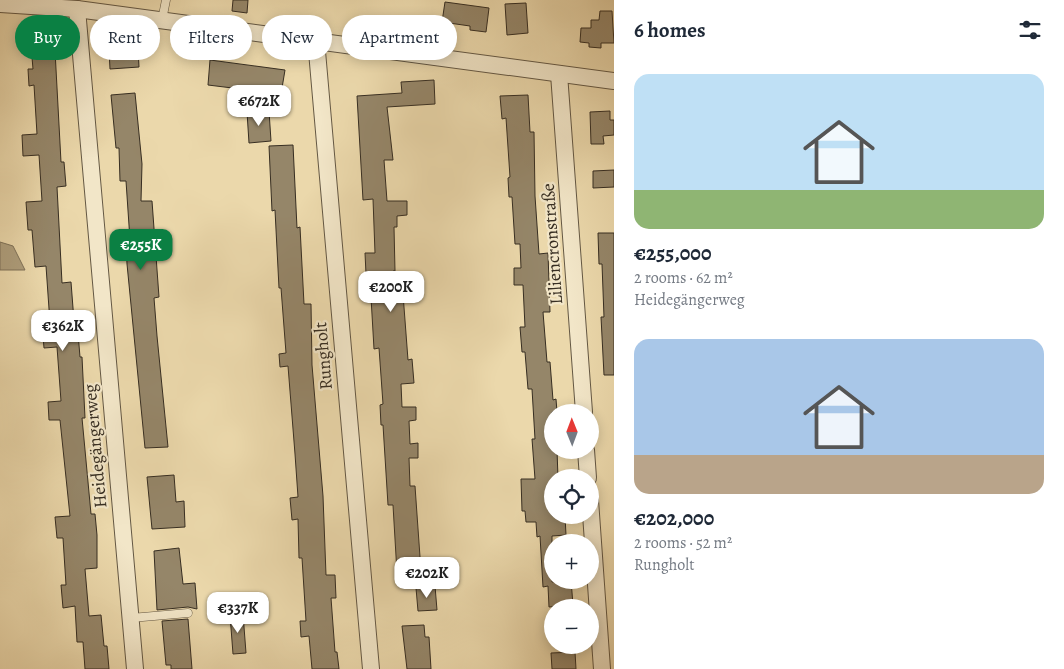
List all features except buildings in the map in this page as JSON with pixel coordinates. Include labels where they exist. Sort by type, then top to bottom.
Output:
[{"type":"street","points":[[0,4],[79,5],[162,20],[262,33]]},
{"type":"street","name":"Heidegängerweg","points":[[79,5],[135,669]]},
{"type":"street","points":[[332,42],[614,81]]},
{"type":"street","name":"Rungholt","points":[[318,60],[371,669]]},
{"type":"street","name":"Liliencronstraße","points":[[559,74],[583,404]]},
{"type":"street","points":[[592,524],[602,669]]},
{"type":"lane","points":[[162,20],[166,0]]},
{"type":"lane","points":[[131,618],[188,613]]},
{"type":"shaded area","points":[[0,242],[13,246],[25,270],[0,270]]}]
